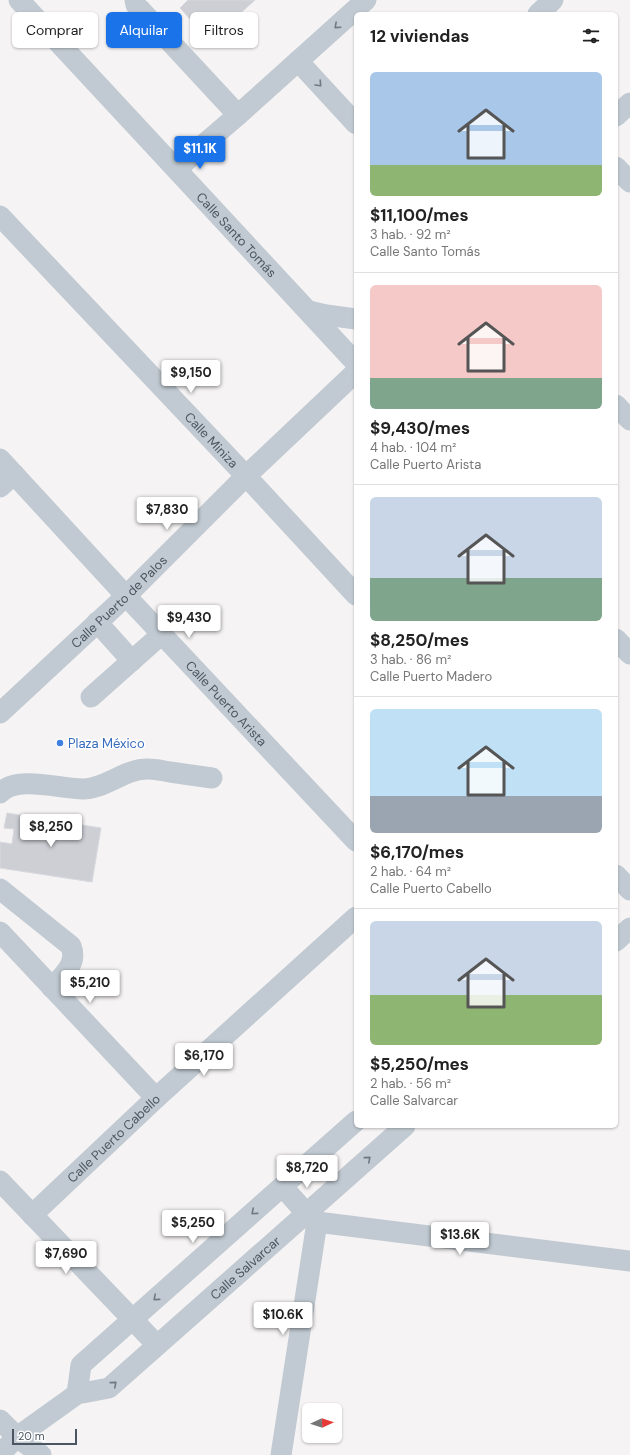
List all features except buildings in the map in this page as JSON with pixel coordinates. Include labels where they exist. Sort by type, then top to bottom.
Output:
[{"type":"street","name":"Calle Santo Tomás","points":[[19,0],[178,169],[354,361]]},
{"type":"street","points":[[135,0],[136,5],[238,115]]},
{"type":"street","points":[[178,169],[195,152],[366,0]]},
{"type":"street","points":[[540,12],[553,0]]},
{"type":"street","points":[[298,61],[354,122]]},
{"type":"street","points":[[618,114],[630,103]]},
{"type":"street","points":[[618,170],[630,182]]},
{"type":"street","name":"Calle Miniza","points":[[0,216],[246,476],[354,593]]},
{"type":"street","points":[[309,311],[354,319]]},
{"type":"street","name":"Calle Puerto de Palos","points":[[0,713],[126,596],[246,476],[354,374]]},
{"type":"street","points":[[618,407],[630,420]]},
{"type":"street","name":"Calle Puerto Arista","points":[[0,459],[7,480],[126,596],[354,839]]},
{"type":"street","points":[[97,622],[132,661]]},
{"type":"street","points":[[91,697],[162,634]]},
{"type":"street","points":[[618,642],[630,654]]},
{"type":"street","points":[[0,793],[3,789],[12,785],[25,784],[93,789],[138,770],[149,769],[212,778]]},
{"type":"street","points":[[0,889],[71,946],[73,952],[72,964],[52,988]]},
{"type":"street","name":"Calle Puerto Cabello","points":[[32,1215],[156,1098],[354,918]]},
{"type":"street","points":[[618,939],[630,928]]},
{"type":"street","points":[[0,932],[156,1098]]},
{"type":"street","points":[[77,1394],[81,1365],[354,1123]]},
{"type":"street","name":"Calle Salvarcar","points":[[0,1454],[17,1438],[77,1394],[109,1388],[157,1345],[312,1217],[403,1128]]},
{"type":"street","points":[[0,1181],[157,1345]]},
{"type":"street","points":[[283,1187],[312,1217],[630,1261]]},
{"type":"street","points":[[281,1455],[312,1217]]},
{"type":"street","points":[[0,1420],[17,1438],[42,1455]]},
{"type":"place","name":"Plaza México","points":[[60,743]]}]
